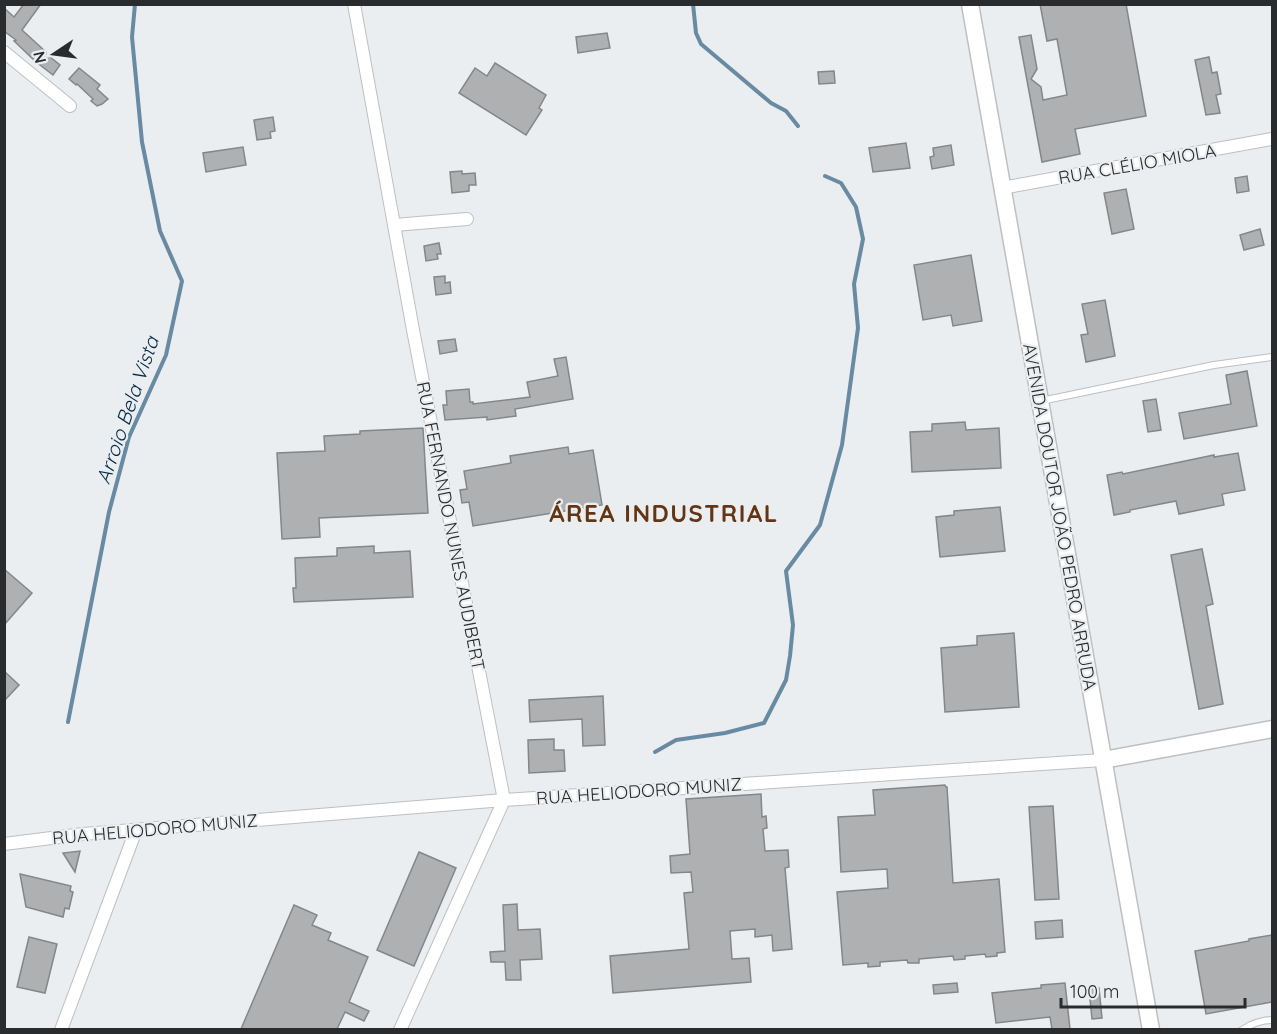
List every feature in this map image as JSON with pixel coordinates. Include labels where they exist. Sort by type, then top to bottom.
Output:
[{"type":"main road","name":"AVENIDA DOUTOR JOÃO PEDRO ARRUDA","points":[[970,4],[1151,1029]]},
{"type":"main road","name":"RUA HELIODORO MUNIZ","points":[[1103,760],[1272,729]]},
{"type":"street","name":"RUA FERNANDO NUNES AUDIBERT","points":[[354,4],[504,800]]},
{"type":"street","points":[[4,52],[70,106]]},
{"type":"street","name":"RUA CLÉLIO MIOLA","points":[[1002,188],[1272,139]]},
{"type":"street","points":[[394,225],[467,219]]},
{"type":"street","name":"RUA HELIODORO MUNIZ","points":[[4,844],[83,834],[504,800],[1103,760]]},
{"type":"street","points":[[400,1029],[504,800]]},
{"type":"street","points":[[61,1029],[136,830]]},
{"type":"lane","points":[[1040,401],[1214,365],[1272,357]]},
{"type":"lane","points":[[1242,1029],[1272,1020]]},
{"type":"building","points":[[24,4],[41,4],[22,30],[60,65],[53,75],[4,31],[4,8],[14,17]]},
{"type":"building","points":[[1040,4],[1126,4],[1146,116],[1075,129],[1080,154],[1042,162],[1019,37],[1031,35],[1037,69],[1031,79],[1041,87],[1043,100],[1067,95],[1057,39],[1047,41]]},
{"type":"building","points":[[607,33],[610,48],[578,53],[576,37]]},
{"type":"building","points":[[1209,57],[1212,73],[1217,72],[1221,94],[1216,95],[1220,113],[1206,115],[1195,60]]},
{"type":"building","points":[[495,63],[546,95],[539,108],[542,110],[526,135],[459,93],[475,68],[487,76]]},
{"type":"building","points":[[79,68],[100,85],[97,89],[108,99],[102,104],[97,106],[91,101],[93,99],[69,79]]},
{"type":"building","points":[[834,71],[835,83],[819,84],[818,72]]},
{"type":"building","points":[[273,117],[275,131],[270,132],[271,138],[257,140],[254,120]]},
{"type":"building","points":[[906,143],[910,168],[873,172],[869,148]]},
{"type":"building","points":[[951,145],[954,165],[932,169],[930,157],[934,156],[933,148]]},
{"type":"building","points":[[243,147],[246,165],[206,172],[203,153]]},
{"type":"building","points":[[462,171],[462,174],[475,173],[476,185],[469,185],[469,191],[452,193],[450,172]]},
{"type":"building","points":[[1247,176],[1249,191],[1237,193],[1235,178]]},
{"type":"building","points":[[1126,189],[1134,229],[1112,234],[1104,193]]},
{"type":"building","points":[[1260,229],[1264,245],[1244,250],[1240,235]]},
{"type":"building","points":[[439,243],[441,254],[437,254],[438,259],[426,261],[424,246]]},
{"type":"building","points":[[971,255],[982,321],[953,326],[951,315],[923,320],[914,265]]},
{"type":"building","points":[[445,276],[445,283],[450,282],[451,293],[436,295],[434,277]]},
{"type":"building","points":[[1105,300],[1115,356],[1086,362],[1081,335],[1088,334],[1082,304]]},
{"type":"building","points":[[455,339],[457,351],[440,354],[438,341]]},
{"type":"building","points":[[566,357],[573,399],[515,409],[516,416],[487,420],[487,417],[445,420],[443,405],[447,405],[446,391],[469,389],[470,402],[473,404],[530,397],[527,382],[558,376],[554,359]]},
{"type":"building","points":[[1247,371],[1257,426],[1184,439],[1179,413],[1231,404],[1226,375]]},
{"type":"building","points":[[1156,399],[1161,430],[1148,432],[1143,401]]},
{"type":"building","points":[[965,422],[966,430],[999,428],[1001,468],[912,472],[910,432],[932,431],[932,424]]},
{"type":"building","points":[[423,428],[428,513],[319,518],[320,537],[282,539],[277,453],[325,451],[324,436],[360,434],[360,431]]},
{"type":"building","points":[[568,447],[569,454],[593,450],[602,505],[473,526],[469,502],[462,503],[460,490],[467,489],[464,471],[511,463],[510,456]]},
{"type":"building","points":[[1238,453],[1245,490],[1222,494],[1224,505],[1179,514],[1176,501],[1114,515],[1107,475],[1122,472],[1123,474],[1214,455],[1214,457]]},
{"type":"building","points":[[1000,507],[1005,551],[940,557],[936,517],[954,515],[954,511]]},
{"type":"building","points":[[374,546],[374,553],[410,551],[413,597],[294,602],[295,558],[337,556],[337,548]]},
{"type":"building","points":[[1202,549],[1213,604],[1206,606],[1223,704],[1199,709],[1171,555]]},
{"type":"building","points":[[4,569],[32,593],[4,625]]},
{"type":"building","points":[[1014,633],[1019,707],[945,712],[941,648],[977,645],[977,636]]},
{"type":"building","points":[[4,671],[19,685],[4,701]]},
{"type":"building","points":[[603,696],[605,745],[583,746],[582,719],[530,722],[529,700]]},
{"type":"building","points":[[554,739],[554,750],[564,750],[565,771],[529,773],[528,740]]},
{"type":"building","points":[[945,785],[947,787],[953,883],[999,879],[1005,952],[997,953],[997,956],[986,957],[985,954],[965,956],[965,959],[954,960],[953,956],[919,959],[919,963],[908,963],[907,960],[880,962],[880,966],[868,967],[868,963],[843,965],[837,892],[888,888],[887,869],[841,872],[838,817],[875,815],[873,790]]},
{"type":"building","points":[[761,794],[762,817],[766,816],[767,828],[763,829],[765,851],[788,850],[789,867],[785,868],[792,949],[773,951],[772,935],[755,937],[755,929],[730,931],[732,959],[749,958],[751,982],[613,993],[610,956],[689,949],[684,893],[693,892],[691,872],[671,873],[670,856],[690,854],[686,799]]},
{"type":"building","points":[[1053,806],[1059,899],[1035,900],[1029,807]]},
{"type":"building","points":[[80,851],[75,872],[63,853]]},
{"type":"building","points":[[419,852],[456,868],[414,966],[377,950]]},
{"type":"building","points":[[20,874],[71,886],[70,891],[73,892],[69,909],[65,908],[63,917],[26,907]]},
{"type":"building","points":[[517,904],[518,930],[540,929],[542,959],[520,960],[521,980],[506,980],[505,962],[491,962],[490,952],[505,951],[503,905]]},
{"type":"building","points":[[294,905],[317,915],[312,925],[331,933],[328,940],[368,957],[349,1002],[369,1011],[364,1021],[345,1012],[337,1029],[241,1029]]},
{"type":"building","points":[[1062,920],[1063,937],[1036,939],[1035,922]]},
{"type":"building","points":[[1272,935],[1272,1002],[1206,1014],[1195,951]]},
{"type":"building","points":[[29,937],[57,944],[45,993],[17,987]]},
{"type":"building","points":[[957,983],[958,992],[934,994],[933,985]]},
{"type":"building","points":[[1065,983],[1070,1029],[1052,1029],[1050,1017],[996,1023],[992,993]]},
{"type":"building","points":[[1099,988],[1102,1018],[1092,1019],[1089,989]]},
{"type":"waterway","name":"Arroio Bela Vista","points":[[68,722],[109,512],[129,437],[166,355],[182,281],[160,231],[142,142],[132,37],[135,4]]},
{"type":"waterway","points":[[693,4],[696,33],[701,44],[771,103],[786,111],[798,126]]},
{"type":"waterway","points":[[655,752],[676,740],[725,733],[764,723],[786,680],[793,625],[786,571],[820,525],[842,445],[858,328],[854,284],[863,239],[856,207],[841,183],[825,176]]},
{"type":"district","name":"ÁREA INDUSTRIAL","points":[[664,513]]}]
